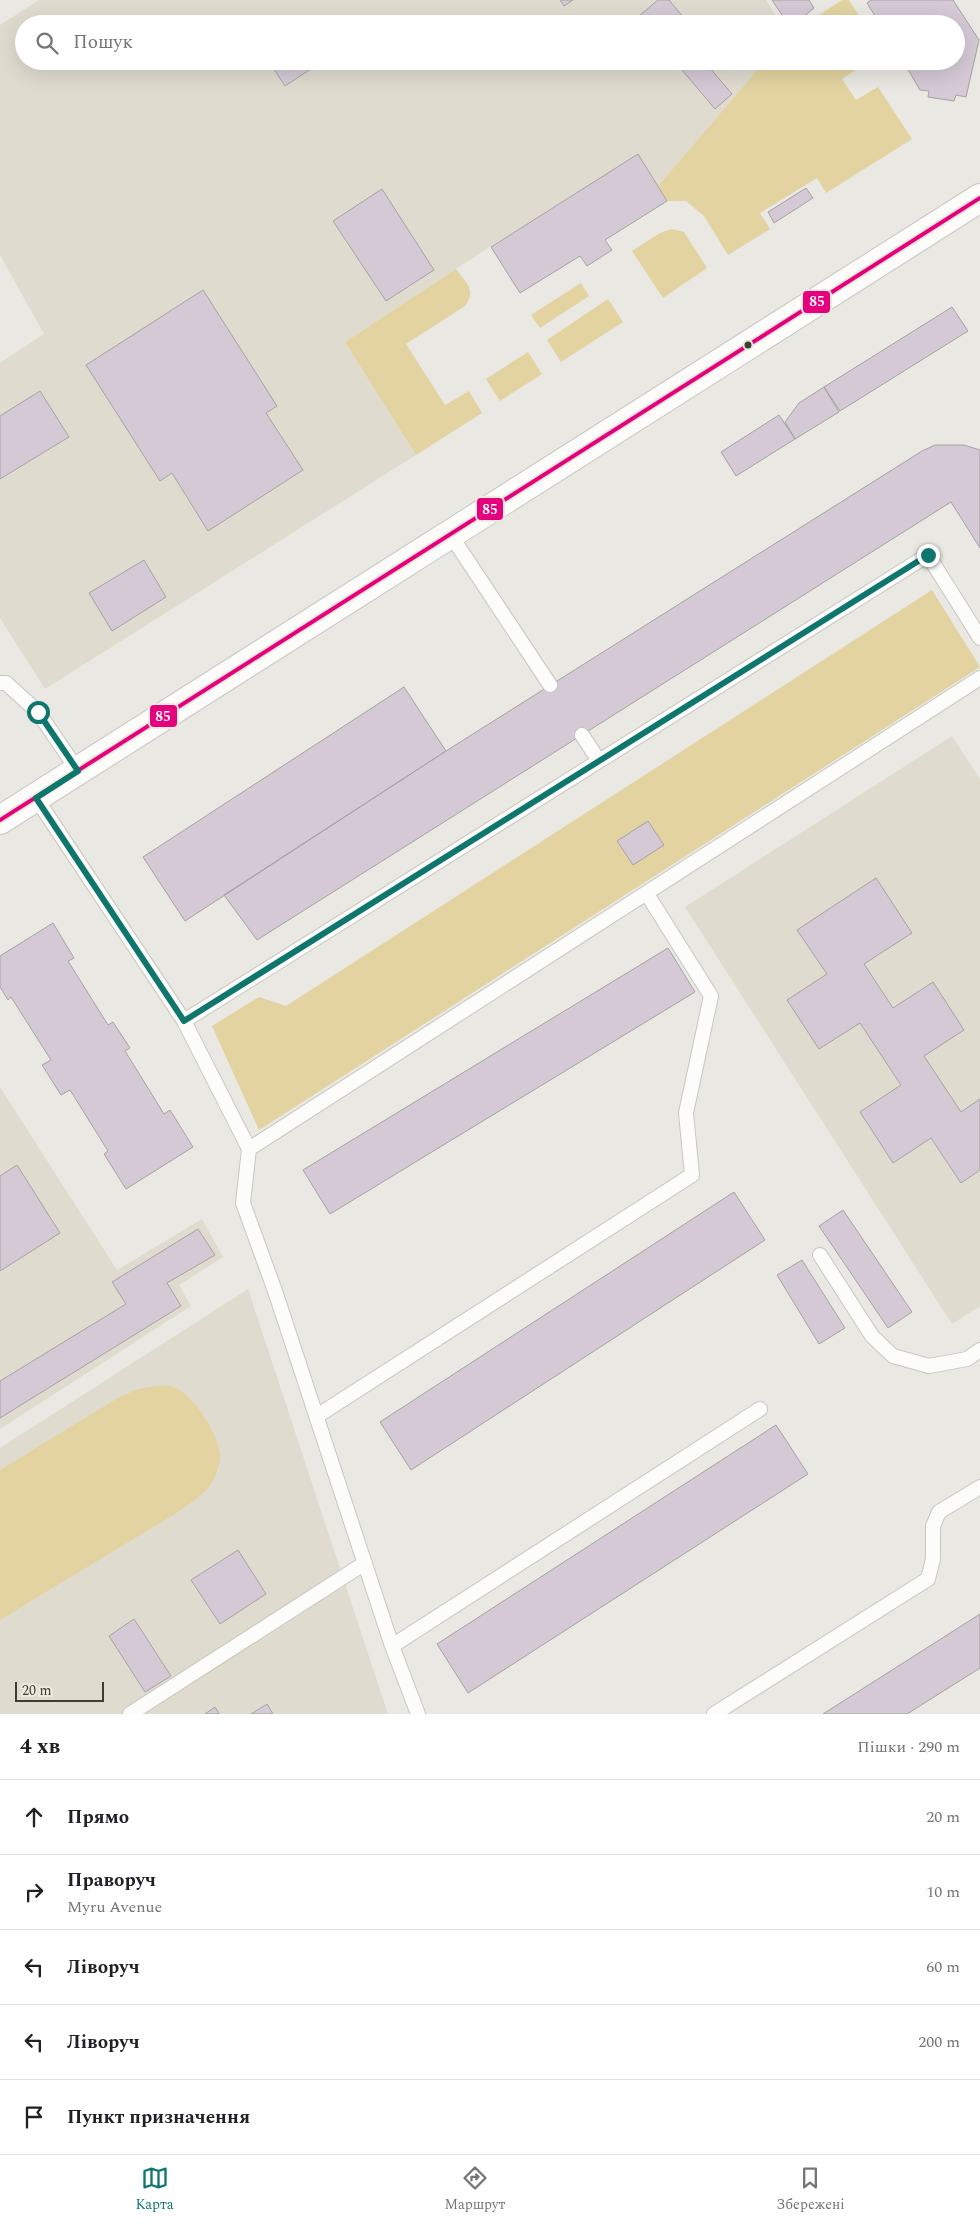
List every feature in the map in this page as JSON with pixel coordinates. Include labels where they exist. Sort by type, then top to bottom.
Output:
[{"type":"main road","points":[[0,820],[980,198]]},
{"type":"lane","points":[[450,534],[550,686]]},
{"type":"lane","points":[[184,1021],[928,555],[980,638]]},
{"type":"lane","points":[[249,1149],[980,678]]},
{"type":"lane","points":[[0,683],[6,683],[38,712],[78,771]]},
{"type":"lane","points":[[582,735],[600,761]]},
{"type":"lane","points":[[36,798],[184,1021],[249,1149],[243,1203],[392,1646],[418,1714]]},
{"type":"lane","points":[[316,1416],[692,1175],[686,1113],[711,996],[647,894]]},
{"type":"lane","points":[[820,1256],[872,1336],[893,1356],[929,1366],[967,1358],[980,1350]]},
{"type":"lane","points":[[392,1646],[760,1409]]},
{"type":"lane","points":[[714,1714],[928,1579],[933,1558],[933,1526],[939,1512],[980,1487]]},
{"type":"lane","points":[[130,1714],[365,1564]]},
{"type":"shaded area","points":[[39,0],[766,0],[775,15],[16,15]]},
{"type":"shaded area","points":[[842,0],[849,0],[858,15],[819,15]]},
{"type":"shaded area","points":[[15,15],[15,70],[757,70],[658,186],[638,155],[491,246],[345,342],[416,455],[45,689],[0,618],[0,363],[44,334],[0,255],[0,25]]},
{"type":"shaded area","points":[[757,70],[856,70],[842,79],[856,100],[878,87],[912,139],[826,193],[817,178],[760,213],[770,229],[728,255],[704,216],[686,201],[667,201],[658,186]]},
{"type":"shaded area","points":[[671,229],[684,232],[707,268],[663,298],[632,251],[660,233]]},
{"type":"shaded area","points":[[456,269],[470,291],[465,306],[406,344],[445,405],[469,391],[482,413],[416,455],[345,342]]},
{"type":"shaded area","points":[[581,283],[589,296],[540,328],[531,315]]},
{"type":"shaded area","points":[[608,299],[623,322],[561,362],[547,340]]},
{"type":"shaded area","points":[[528,352],[542,374],[500,401],[486,379]]},
{"type":"shaded area","points":[[932,590],[980,667],[259,1130],[212,1026],[259,997],[286,1006]]},
{"type":"shaded area","points":[[952,736],[980,779],[980,1306],[952,1324],[685,907]]},
{"type":"shaded area","points":[[0,1087],[117,1270],[202,1219],[223,1257],[179,1285],[191,1306],[0,1429]]},
{"type":"shaded area","points":[[248,1289],[388,1714],[0,1714],[0,1448]]},
{"type":"shaded area","points":[[155,1386],[168,1386],[188,1396],[211,1428],[219,1450],[220,1461],[210,1486],[202,1495],[178,1512],[0,1620],[0,1470],[113,1401],[135,1390]]},
{"type":"building","points":[[560,0],[573,0],[564,6]]},
{"type":"building","points":[[658,0],[669,0],[682,15],[640,15]]},
{"type":"building","points":[[772,0],[809,0],[814,8],[806,15],[782,15]]},
{"type":"building","points":[[871,0],[953,0],[963,15],[874,15],[867,3]]},
{"type":"building","points":[[965,18],[979,40],[966,97],[956,95],[954,101],[928,97],[929,91],[920,90],[908,70],[965,70]]},
{"type":"building","points":[[275,70],[309,70],[285,86]]},
{"type":"building","points":[[682,70],[712,70],[732,94],[715,109]]},
{"type":"building","points":[[638,154],[667,201],[605,240],[612,250],[587,266],[580,256],[520,293],[491,247]]},
{"type":"building","points":[[806,188],[813,198],[774,223],[768,212]]},
{"type":"building","points":[[382,189],[434,270],[386,301],[333,221]]},
{"type":"building","points":[[203,290],[277,406],[266,413],[303,470],[208,531],[172,473],[160,481],[86,365]]},
{"type":"building","points":[[952,307],[968,331],[840,411],[824,387]]},
{"type":"building","points":[[824,387],[839,412],[795,439],[785,422],[799,403]]},
{"type":"building","points":[[40,391],[69,437],[0,479],[0,416]]},
{"type":"building","points":[[779,415],[795,439],[736,476],[721,452]]},
{"type":"building","points":[[935,445],[964,445],[980,450],[980,548],[951,502],[257,940],[224,895],[446,751],[922,451]]},
{"type":"building","points":[[144,560],[166,597],[112,631],[89,593]]},
{"type":"building","points":[[404,687],[446,751],[185,921],[143,857]]},
{"type":"building","points":[[648,821],[664,845],[633,865],[617,841]]},
{"type":"building","points":[[876,878],[912,933],[864,964],[893,1008],[933,982],[964,1030],[924,1056],[961,1112],[980,1099],[980,1170],[961,1183],[931,1138],[893,1163],[860,1112],[901,1085],[860,1023],[819,1049],[787,1000],[827,974],[797,930]]},
{"type":"building","points":[[53,923],[74,958],[68,961],[108,1025],[113,1022],[130,1048],[125,1051],[164,1114],[170,1110],[193,1147],[126,1189],[104,1154],[108,1151],[70,1090],[61,1095],[42,1065],[51,1060],[11,997],[8,1000],[0,987],[0,956]]},
{"type":"building","points":[[668,948],[695,992],[330,1214],[303,1170]]},
{"type":"building","points":[[17,1165],[60,1233],[0,1271],[0,1176]]},
{"type":"building","points":[[734,1192],[765,1240],[411,1470],[380,1422]]},
{"type":"building","points":[[843,1210],[912,1312],[888,1328],[819,1226]]},
{"type":"building","points":[[198,1229],[215,1255],[167,1283],[181,1306],[0,1418],[0,1381],[126,1304],[112,1282]]},
{"type":"building","points":[[802,1260],[845,1328],[819,1344],[777,1275]]},
{"type":"building","points":[[776,1425],[808,1474],[468,1693],[437,1644]]},
{"type":"building","points":[[238,1550],[266,1594],[220,1624],[191,1580]]},
{"type":"building","points":[[980,1614],[980,1668],[907,1714],[823,1714]]},
{"type":"building","points":[[134,1619],[171,1676],[145,1692],[109,1636]]},
{"type":"building","points":[[267,1704],[273,1714],[251,1714]]},
{"type":"building","points":[[215,1707],[219,1714],[205,1714]]},
{"type":"transit line","name":"85","points":[[0,820],[980,198]]},
{"type":"route","points":[[38,712],[78,771],[36,798],[184,1021],[928,555]]}]
